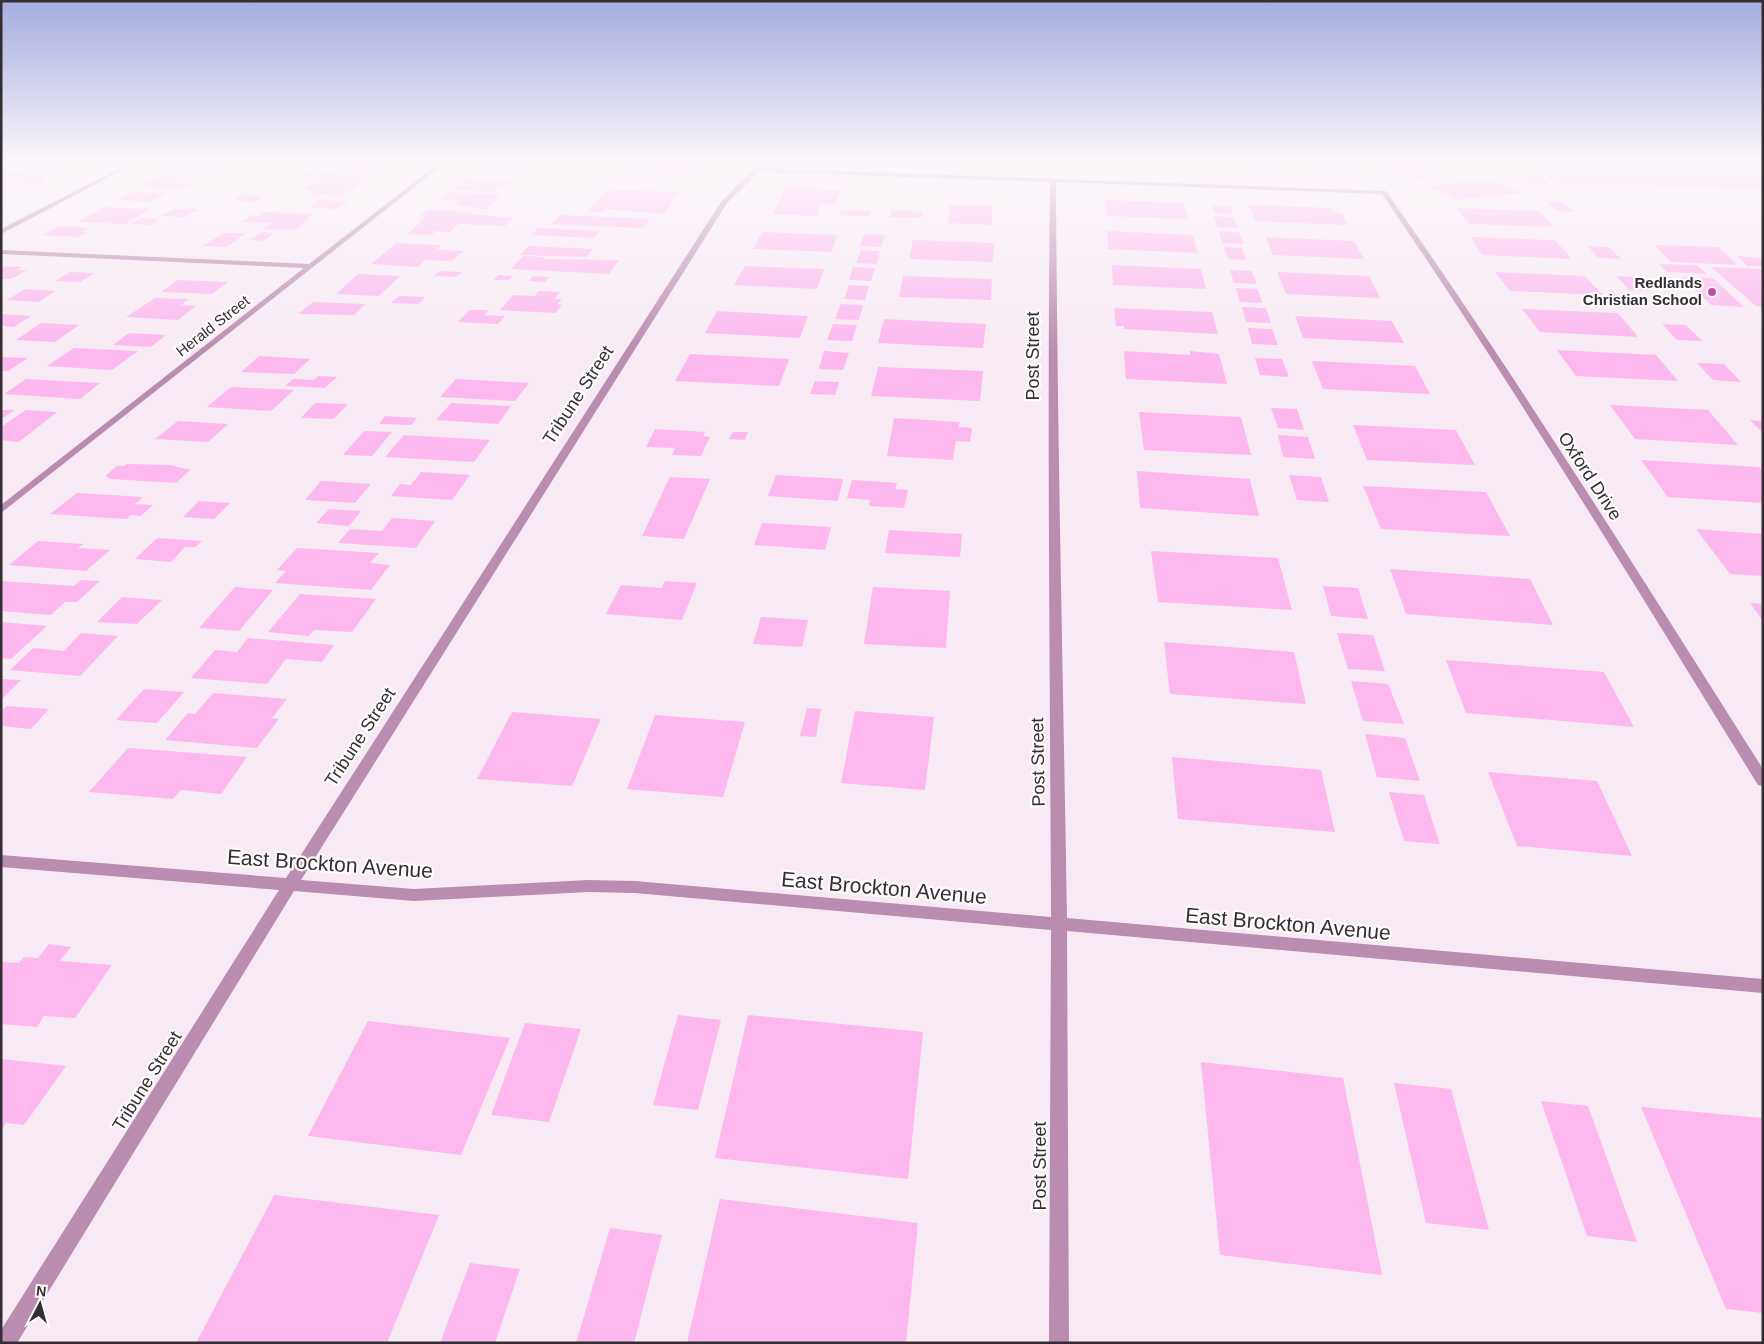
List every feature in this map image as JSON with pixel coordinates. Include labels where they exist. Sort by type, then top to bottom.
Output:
[{"type":"street","points":[[1,232],[13,226]]},
{"type":"street","name":"Herald Street","points":[[1,510],[362,226]]},
{"type":"street","name":"Tribune Street","points":[[5,1343],[324,827],[709,226]]},
{"type":"street","name":"Post Street","points":[[1053,226],[1052,418],[1055,525],[1059,925],[1059,1343]]},
{"type":"street","name":"Oxford Drive","points":[[1407,226],[1628,566],[1763,781]]},
{"type":"street","points":[[1,252],[311,266]]},
{"type":"street","name":"East Brockton Avenue","points":[[1,861],[414,895],[588,886],[635,887],[1763,986]]},
{"type":"building","points":[[60,226],[89,228],[81,232],[87,232],[78,237],[43,235]]},
{"type":"building","points":[[267,226],[301,226],[295,230],[262,229]]},
{"type":"building","points":[[416,226],[457,226],[450,232],[436,231],[431,235],[407,234]]},
{"type":"building","points":[[591,226],[645,226],[643,228]]},
{"type":"building","points":[[1237,226],[1238,228],[1217,227]]},
{"type":"building","points":[[1518,226],[1553,226],[1554,227]]},
{"type":"building","points":[[538,228],[600,231],[594,238],[531,235]]},
{"type":"building","points":[[1107,231],[1193,235],[1197,253],[1108,249]]},
{"type":"building","points":[[1219,231],[1239,232],[1244,244],[1222,243]]},
{"type":"building","points":[[261,232],[274,233],[263,241],[250,240]]},
{"type":"building","points":[[762,232],[837,235],[832,252],[753,249]]},
{"type":"building","points":[[223,233],[246,233],[227,247],[203,246]]},
{"type":"building","points":[[864,234],[885,235],[881,247],[860,246]]},
{"type":"building","points":[[1266,237],[1354,241],[1364,259],[1273,255]]},
{"type":"building","points":[[1471,237],[1555,240],[1572,259],[1482,255]]},
{"type":"building","points":[[913,240],[994,243],[993,262],[909,259]]},
{"type":"building","points":[[396,243],[441,245],[436,250],[463,251],[452,261],[425,260],[418,267],[371,264]]},
{"type":"building","points":[[1654,245],[1718,247],[1738,265],[1671,262]]},
{"type":"building","points":[[528,246],[593,249],[586,257],[521,255]]},
{"type":"building","points":[[1588,246],[1609,247],[1621,259],[1598,258]]},
{"type":"building","points":[[1224,247],[1242,248],[1246,260],[1228,259]]},
{"type":"building","points":[[861,250],[880,251],[877,264],[856,263]]},
{"type":"building","points":[[523,256],[545,257],[543,259],[619,260],[609,274],[511,269]]},
{"type":"building","points":[[1737,256],[1763,258],[1763,266],[1747,266]]},
{"type":"building","points":[[1659,264],[1697,265],[1707,274],[1667,272]]},
{"type":"building","points":[[1112,265],[1201,269],[1206,289],[1113,285]]},
{"type":"building","points":[[1,266],[22,267],[18,270],[27,270],[11,279],[1,279]]},
{"type":"building","points":[[745,266],[824,269],[817,289],[734,285]]},
{"type":"building","points":[[853,267],[875,268],[871,281],[849,280]]},
{"type":"building","points":[[1711,267],[1763,269],[1763,307],[1756,306]]},
{"type":"building","points":[[1230,270],[1252,271],[1257,284],[1234,283]]},
{"type":"building","points":[[440,271],[462,272],[456,277],[434,276]]},
{"type":"building","points":[[70,272],[95,273],[80,282],[55,281]]},
{"type":"building","points":[[1277,272],[1369,276],[1380,298],[1286,294]]},
{"type":"building","points":[[1495,272],[1585,276],[1603,295],[1510,291]]},
{"type":"building","points":[[358,274],[400,276],[379,296],[336,294]]},
{"type":"building","points":[[498,275],[513,276],[509,280],[494,280]]},
{"type":"building","points":[[533,276],[549,277],[545,282],[529,281]]},
{"type":"building","points":[[903,276],[992,279],[991,300],[899,297]]},
{"type":"building","points":[[1616,276],[1638,277],[1652,291],[1629,290]]},
{"type":"building","points":[[1681,277],[1713,278],[1744,307],[1711,305]]},
{"type":"building","points":[[178,280],[228,282],[212,294],[161,292]]},
{"type":"building","points":[[849,285],[869,286],[865,300],[844,299]]},
{"type":"building","points":[[1236,288],[1258,289],[1262,303],[1240,302]]},
{"type":"building","points":[[25,289],[56,291],[38,302],[7,300]]},
{"type":"building","points":[[539,291],[560,292],[555,299],[562,299],[557,304],[562,305],[555,313],[500,310],[513,295],[535,296]]},
{"type":"building","points":[[399,296],[425,297],[419,304],[391,303]]},
{"type":"building","points":[[155,298],[189,299],[181,305],[196,306],[178,320],[126,317]]},
{"type":"building","points":[[313,302],[366,304],[354,315],[298,314]]},
{"type":"building","points":[[841,304],[863,305],[859,320],[835,319]]},
{"type":"building","points":[[1242,307],[1266,308],[1271,323],[1246,322]]},
{"type":"building","points":[[1114,308],[1212,312],[1218,334],[1124,329],[1124,326],[1116,326]]},
{"type":"building","points":[[1522,309],[1618,313],[1638,337],[1540,332]]},
{"type":"building","points":[[469,310],[488,310],[485,315],[505,316],[498,324],[458,322]]},
{"type":"building","points":[[717,311],[808,316],[800,338],[705,333]]},
{"type":"building","points":[[1,314],[31,316],[14,327],[1,326]]},
{"type":"building","points":[[1295,316],[1392,321],[1404,343],[1303,338]]},
{"type":"building","points":[[884,319],[986,324],[983,348],[878,343]]},
{"type":"building","points":[[41,323],[79,325],[55,342],[16,340]]},
{"type":"building","points":[[833,324],[857,325],[852,341],[827,340]]},
{"type":"building","points":[[1662,324],[1686,325],[1702,341],[1677,340]]},
{"type":"building","points":[[1248,328],[1272,329],[1278,345],[1252,344]]},
{"type":"building","points":[[129,333],[166,335],[151,347],[113,345]]},
{"type":"building","points":[[74,348],[138,351],[112,370],[47,366]]},
{"type":"building","points":[[1557,350],[1656,355],[1678,381],[1576,376]]},
{"type":"building","points":[[824,351],[849,353],[843,370],[819,369]]},
{"type":"building","points":[[1124,351],[1190,355],[1190,351],[1219,354],[1227,384],[1126,379]]},
{"type":"building","points":[[690,354],[789,359],[779,386],[675,381]]},
{"type":"building","points":[[259,356],[310,359],[294,374],[241,372]]},
{"type":"building","points":[[1,357],[28,358],[8,371],[1,371]]},
{"type":"building","points":[[1255,358],[1282,359],[1289,377],[1260,375]]},
{"type":"building","points":[[1312,361],[1415,366],[1430,394],[1323,389]]},
{"type":"building","points":[[1697,363],[1724,364],[1741,382],[1713,380]]},
{"type":"building","points":[[878,367],[983,371],[980,401],[871,396]]},
{"type":"building","points":[[319,376],[337,377],[325,388],[285,386],[293,379],[314,380]]},
{"type":"building","points":[[26,379],[100,383],[80,399],[4,394]]},
{"type":"building","points":[[456,379],[529,383],[515,401],[440,397]]},
{"type":"building","points":[[815,381],[839,382],[835,395],[810,394]]},
{"type":"building","points":[[231,387],[294,390],[271,411],[207,407]]},
{"type":"building","points":[[315,403],[348,404],[334,419],[301,418]]},
{"type":"building","points":[[451,403],[511,406],[498,424],[436,420]]},
{"type":"building","points":[[1610,405],[1708,410],[1738,445],[1635,439]]},
{"type":"building","points":[[1271,408],[1297,409],[1304,430],[1278,428]]},
{"type":"building","points":[[1,410],[15,410],[1,419]]},
{"type":"building","points":[[26,410],[57,412],[19,442],[1,440],[1,427]]},
{"type":"building","points":[[1139,412],[1241,417],[1251,455],[1144,450]]},
{"type":"building","points":[[385,416],[417,418],[411,425],[379,424]]},
{"type":"building","points":[[894,418],[960,422],[958,427],[972,428],[970,442],[956,441],[953,460],[887,456]]},
{"type":"building","points":[[1750,420],[1763,421],[1763,433]]},
{"type":"building","points":[[178,421],[228,424],[208,442],[155,439]]},
{"type":"building","points":[[1353,425],[1456,430],[1475,465],[1367,460]]},
{"type":"building","points":[[655,429],[705,432],[703,436],[710,437],[701,456],[672,455],[675,448],[646,447]]},
{"type":"building","points":[[364,431],[392,432],[372,456],[343,455]]},
{"type":"building","points":[[733,432],[748,432],[745,440],[729,439]]},
{"type":"building","points":[[404,435],[490,440],[474,462],[385,457]]},
{"type":"building","points":[[1278,435],[1308,437],[1315,459],[1283,457]]},
{"type":"building","points":[[1641,460],[1759,467],[1763,471],[1763,503],[1668,497]]},
{"type":"building","points":[[127,464],[170,465],[190,470],[176,483],[111,479],[105,476],[117,466]]},
{"type":"building","points":[[1137,471],[1250,479],[1259,516],[1140,508]]},
{"type":"building","points":[[421,472],[470,475],[452,500],[391,496],[400,484],[411,485]]},
{"type":"building","points":[[776,475],[843,479],[838,501],[768,496]]},
{"type":"building","points":[[1289,475],[1321,477],[1329,502],[1297,500]]},
{"type":"building","points":[[670,477],[710,479],[684,539],[642,536]]},
{"type":"building","points":[[852,480],[897,483],[895,489],[908,490],[904,508],[869,506],[870,500],[847,498]]},
{"type":"building","points":[[321,481],[371,484],[355,503],[305,500]]},
{"type":"building","points":[[1363,486],[1486,492],[1510,536],[1381,529]]},
{"type":"building","points":[[77,493],[143,497],[135,504],[153,505],[141,516],[131,515],[127,519],[50,514]]},
{"type":"building","points":[[199,501],[230,503],[214,519],[183,517]]},
{"type":"building","points":[[329,509],[361,511],[349,526],[316,523]]},
{"type":"building","points":[[392,518],[435,521],[416,548],[338,543],[350,529],[382,531]]},
{"type":"building","points":[[762,523],[831,527],[825,550],[754,545]]},
{"type":"building","points":[[1696,529],[1763,534],[1763,576],[1730,574]]},
{"type":"building","points":[[889,530],[962,534],[960,557],[885,553]]},
{"type":"building","points":[[157,538],[202,541],[195,547],[185,547],[171,562],[135,559]]},
{"type":"building","points":[[38,541],[83,544],[78,548],[110,550],[86,571],[9,565]]},
{"type":"building","points":[[297,548],[379,553],[370,563],[390,565],[371,590],[275,583],[286,571],[277,570]]},
{"type":"building","points":[[1151,551],[1278,558],[1292,610],[1158,602]]},
{"type":"building","points":[[1390,569],[1530,579],[1553,625],[1406,614]]},
{"type":"building","points":[[81,580],[100,581],[77,602],[65,602],[51,615],[1,611],[1,581],[74,586]]},
{"type":"building","points":[[665,581],[697,583],[682,620],[606,614],[621,585],[662,588]]},
{"type":"building","points":[[1323,586],[1358,588],[1368,619],[1331,616]]},
{"type":"building","points":[[235,587],[273,590],[239,631],[199,628]]},
{"type":"building","points":[[873,587],[950,591],[946,648],[864,644]]},
{"type":"building","points":[[300,594],[376,599],[352,632],[314,630],[309,636],[268,632]]},
{"type":"building","points":[[122,597],[162,600],[137,624],[97,622]]},
{"type":"building","points":[[1750,603],[1763,604],[1763,621]]},
{"type":"building","points":[[761,617],[808,620],[802,647],[753,644]]},
{"type":"building","points":[[1,622],[47,626],[11,659],[1,658]]},
{"type":"building","points":[[81,633],[118,636],[80,676],[10,670],[33,648],[64,651]]},
{"type":"building","points":[[1337,633],[1373,635],[1385,671],[1348,669]]},
{"type":"building","points":[[248,638],[334,645],[322,662],[286,659],[267,684],[191,678],[215,650],[237,652]]},
{"type":"building","points":[[1164,642],[1294,652],[1306,704],[1170,694]]},
{"type":"building","points":[[1446,660],[1604,672],[1634,727],[1466,713]]},
{"type":"building","points":[[1,679],[21,680],[1,700]]},
{"type":"building","points":[[1351,681],[1388,684],[1404,724],[1363,721]]},
{"type":"building","points":[[144,689],[184,692],[157,723],[116,720]]},
{"type":"building","points":[[213,693],[287,699],[272,718],[279,719],[257,748],[165,740],[188,713],[195,714]]},
{"type":"building","points":[[7,706],[49,709],[31,729],[1,726],[1,711]]},
{"type":"building","points":[[807,708],[821,709],[816,737],[800,736]]},
{"type":"building","points":[[855,711],[934,717],[925,790],[841,783]]},
{"type":"building","points":[[512,712],[601,719],[572,786],[477,779]]},
{"type":"building","points":[[655,715],[745,722],[723,797],[627,789]]},
{"type":"building","points":[[1365,734],[1405,738],[1420,781],[1377,777]]},
{"type":"building","points":[[128,748],[247,757],[221,794],[181,790],[173,799],[89,792]]},
{"type":"building","points":[[1172,757],[1321,770],[1335,832],[1178,819]]},
{"type":"building","points":[[1488,772],[1597,781],[1632,856],[1517,846]]},
{"type":"building","points":[[1389,792],[1424,795],[1440,844],[1404,841]]},
{"type":"building","points":[[49,944],[71,947],[60,961],[112,965],[75,1018],[44,1016],[37,1027],[1,1024],[1,962],[19,963],[24,957],[38,958]]},
{"type":"building","points":[[678,1015],[721,1020],[698,1110],[653,1105]]},
{"type":"building","points":[[748,1015],[923,1032],[908,1179],[715,1158]]},
{"type":"building","points":[[368,1021],[510,1038],[461,1155],[308,1136]]},
{"type":"building","points":[[525,1023],[581,1029],[549,1122],[491,1115]]},
{"type":"building","points":[[1,1059],[66,1066],[24,1125],[6,1123],[1,1131]]},
{"type":"building","points":[[1201,1062],[1343,1078],[1382,1275],[1220,1255]]},
{"type":"building","points":[[1394,1083],[1451,1089],[1489,1230],[1426,1223]]},
{"type":"building","points":[[1541,1101],[1588,1106],[1637,1242],[1587,1236]]},
{"type":"building","points":[[1641,1107],[1763,1118],[1763,1313],[1726,1309]]},
{"type":"building","points":[[274,1195],[439,1215],[387,1343],[196,1343]]},
{"type":"building","points":[[720,1199],[918,1223],[906,1343],[687,1343]]},
{"type":"building","points":[[610,1228],[662,1235],[634,1343],[576,1343]]},
{"type":"building","points":[[470,1263],[520,1269],[495,1343],[440,1343]]},
{"type":"place","name":"Redlands Christian School","points":[[1712,292]]}]
